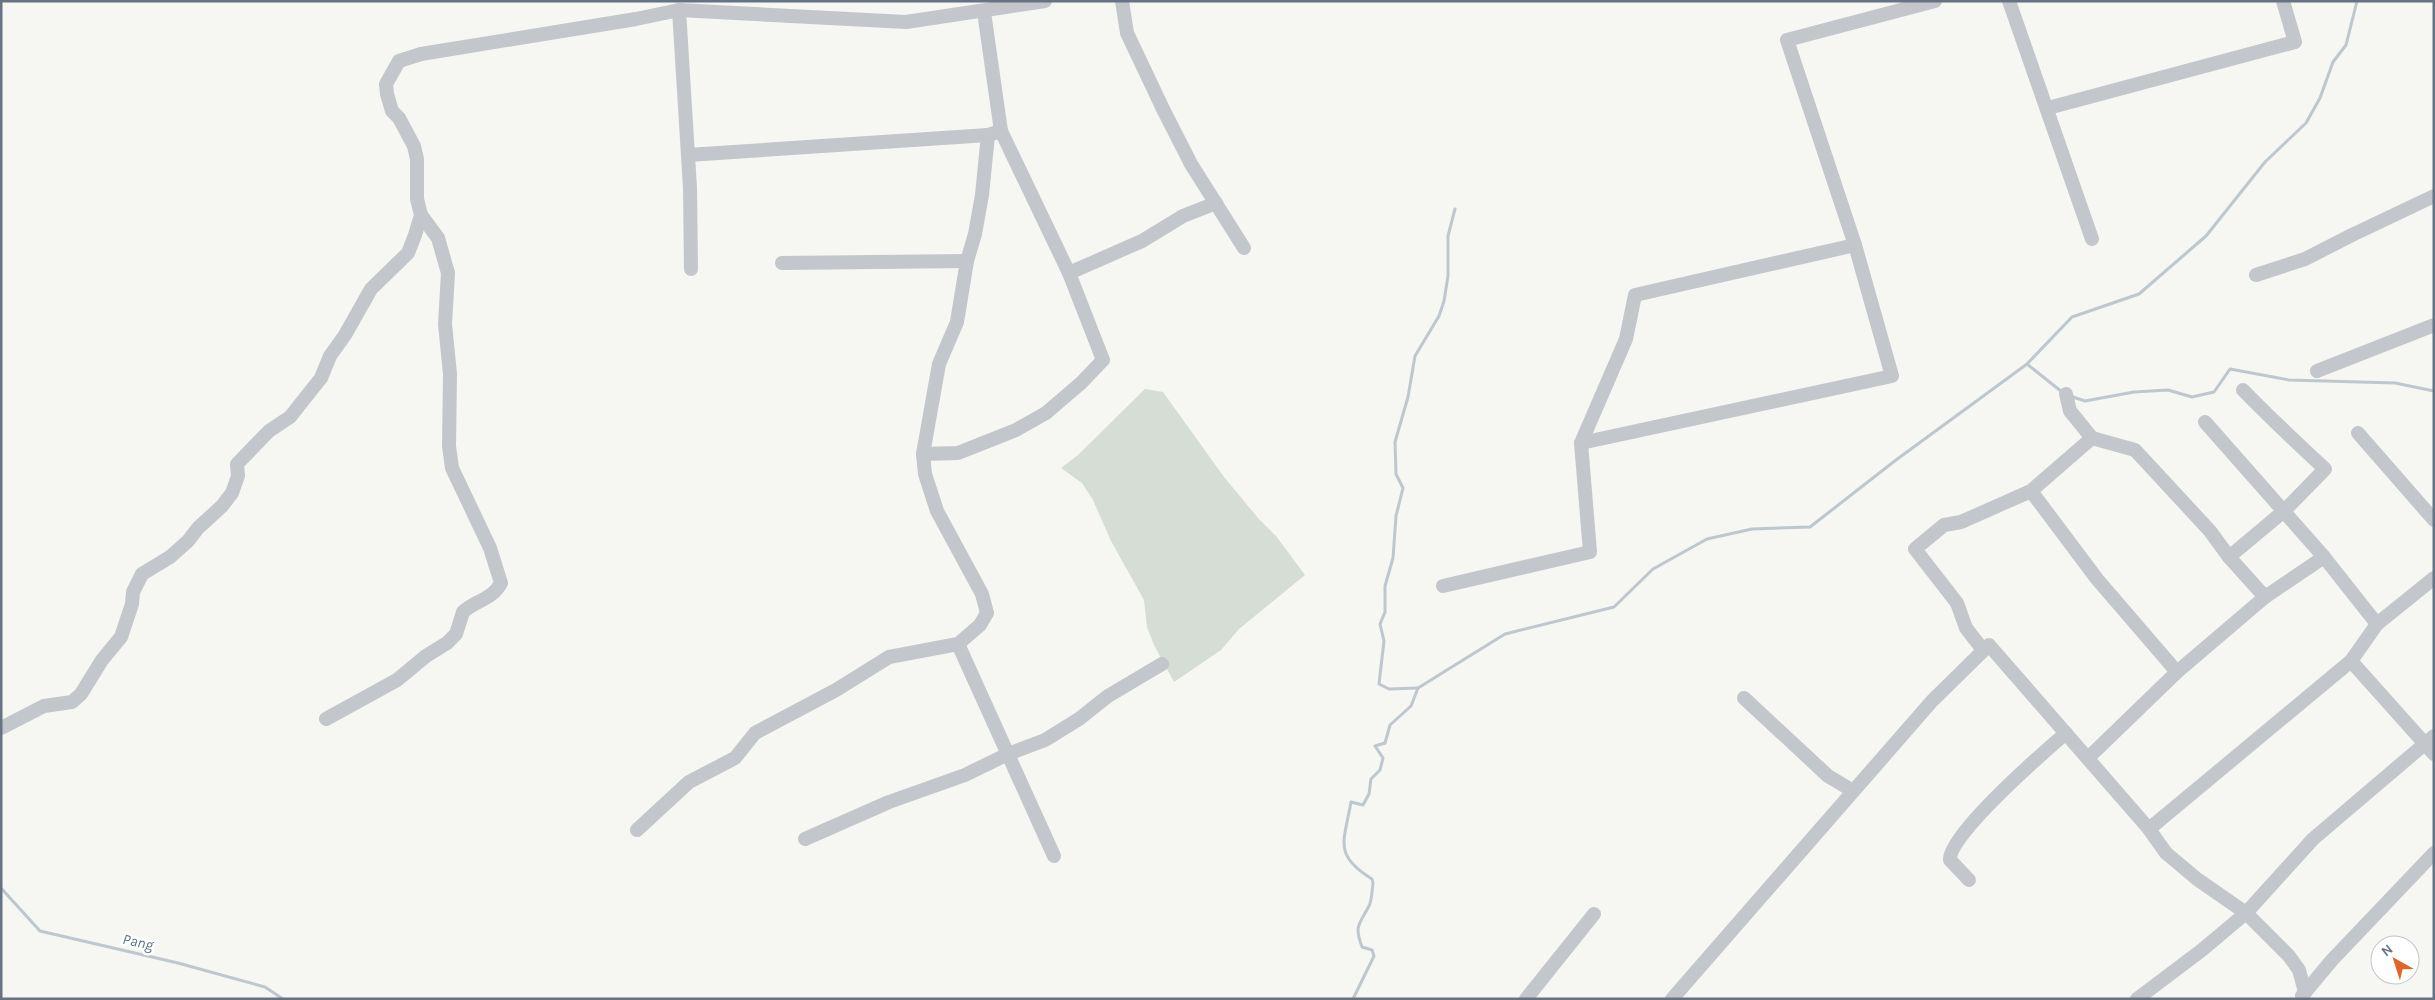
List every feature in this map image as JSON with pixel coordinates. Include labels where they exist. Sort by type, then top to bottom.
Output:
[{"type":"street","points":[[326,719],[397,680],[426,656],[447,643],[456,634],[463,612],[492,596],[501,583],[490,548],[452,468],[449,446],[450,374],[445,324],[448,273],[438,238],[421,215],[417,199],[417,159],[414,146],[399,118],[392,112],[387,94],[386,84],[399,61],[422,54],[636,19],[679,10],[906,22],[976,9],[1045,1]]},
{"type":"street","points":[[1122,1],[1127,33],[1191,164],[1244,248]]},
{"type":"street","points":[[1581,443],[1892,376],[1855,245],[1787,40],[1935,1]]},
{"type":"street","points":[[2009,1],[2048,108],[2092,239]]},
{"type":"street","points":[[2048,108],[2295,42],[2283,1]]},
{"type":"street","points":[[924,454],[958,453],[1016,430],[1046,413],[1081,384],[1103,360],[1069,273],[995,133],[976,9]]},
{"type":"street","points":[[679,10],[688,155],[691,269]]},
{"type":"street","points":[[688,155],[995,133]]},
{"type":"street","points":[[637,830],[689,782],[735,758],[755,733],[836,690],[889,657],[958,644],[980,625],[986,613],[982,594],[937,511],[925,474],[924,454],[939,364],[957,322],[967,260],[995,133]]},
{"type":"street","points":[[2256,276],[2305,259],[2434,196]]},
{"type":"street","points":[[1069,273],[1142,241],[1183,216],[1216,203]]},
{"type":"street","points":[[1,728],[44,706],[72,702],[81,694],[102,660],[121,637],[132,604],[133,592],[142,574],[170,557],[188,542],[232,493],[238,476],[237,464],[268,431],[290,417],[321,378],[330,356],[345,335],[370,289],[408,253],[421,215]]},
{"type":"street","points":[[1443,586],[1590,552],[1581,443],[1626,340],[1635,295],[1855,245]]},
{"type":"street","points":[[782,263],[967,260]]},
{"type":"street","points":[[2317,371],[2434,325]]},
{"type":"street","points":[[2229,557],[2284,512],[2326,469],[2273,418],[2258,408],[2243,390]]},
{"type":"street","points":[[2066,394],[2070,411],[2092,438],[2135,450],[2210,532],[2265,598]]},
{"type":"street","points":[[2205,422],[2324,557],[2377,624]]},
{"type":"street","points":[[2358,433],[2434,520]]},
{"type":"street","points":[[1983,650],[1966,628],[1957,603],[1915,549],[1944,525],[1961,522],[2031,491],[2092,438]]},
{"type":"street","points":[[2031,491],[2098,579],[2177,672]]},
{"type":"street","points":[[2088,758],[2177,672],[2265,598],[2324,557]]},
{"type":"street","points":[[2149,829],[2351,661],[2377,624],[2434,578]]},
{"type":"street","points":[[958,644],[1054,856]]},
{"type":"street","points":[[1672,999],[1932,700],[1989,645],[2174,860],[2197,879],[2246,913],[2289,956],[2299,970],[2302,995]]},
{"type":"street","points":[[2137,999],[2195,956],[2246,913],[2313,840],[2431,744],[2351,661]]},
{"type":"street","points":[[805,839],[889,802],[964,775],[1008,754],[1044,740],[1079,719],[1108,696],[1162,664]]},
{"type":"street","points":[[1744,698],[1828,776],[1853,791]]},
{"type":"street","points":[[1969,880],[1950,860],[1951,852],[1982,811],[2012,780],[2066,733]]},
{"type":"street","points":[[2302,995],[2332,960],[2434,853]]},
{"type":"street","points":[[1526,999],[1594,914]]},
{"type":"shaded area","points":[[1145,389],[1163,392],[1224,477],[1258,518],[1276,536],[1305,575],[1239,629],[1221,650],[1174,682],[1154,645],[1147,627],[1144,600],[1111,541],[1093,500],[1082,483],[1061,468],[1078,455]]},
{"type":"waterway","points":[[1353,999],[1374,956],[1372,950],[1362,947],[1358,934],[1360,922],[1371,901],[1372,879],[1351,862],[1346,855],[1344,846],[1351,802],[1363,805],[1369,794],[1371,779],[1380,770],[1383,758],[1375,746],[1385,743],[1390,725],[1411,706],[1418,688],[1505,634],[1614,607],[1653,569],[1707,539],[1752,529],[1810,527],[1896,460],[2027,364],[2072,317],[2139,294],[2206,236],[2265,162],[2306,123],[2320,98],[2333,62],[2346,45],[2357,1]]},
{"type":"waterway","points":[[1417,688],[1389,689],[1379,684],[1384,641],[1380,624],[1385,612],[1385,586],[1393,558],[1396,516],[1403,488],[1396,474],[1395,442],[1408,397],[1415,356],[1439,316],[1444,301],[1448,276],[1448,236],[1455,209]]},
{"type":"waterway","points":[[2027,364],[2062,392]]},
{"type":"waterway","points":[[2070,396],[2085,401],[2134,392],[2168,390],[2192,397],[2214,392],[2230,369],[2289,380],[2395,383],[2434,391]]},
{"type":"waterway","name":"Pang","points":[[1,888],[40,931],[178,963],[265,987],[283,999]]}]
